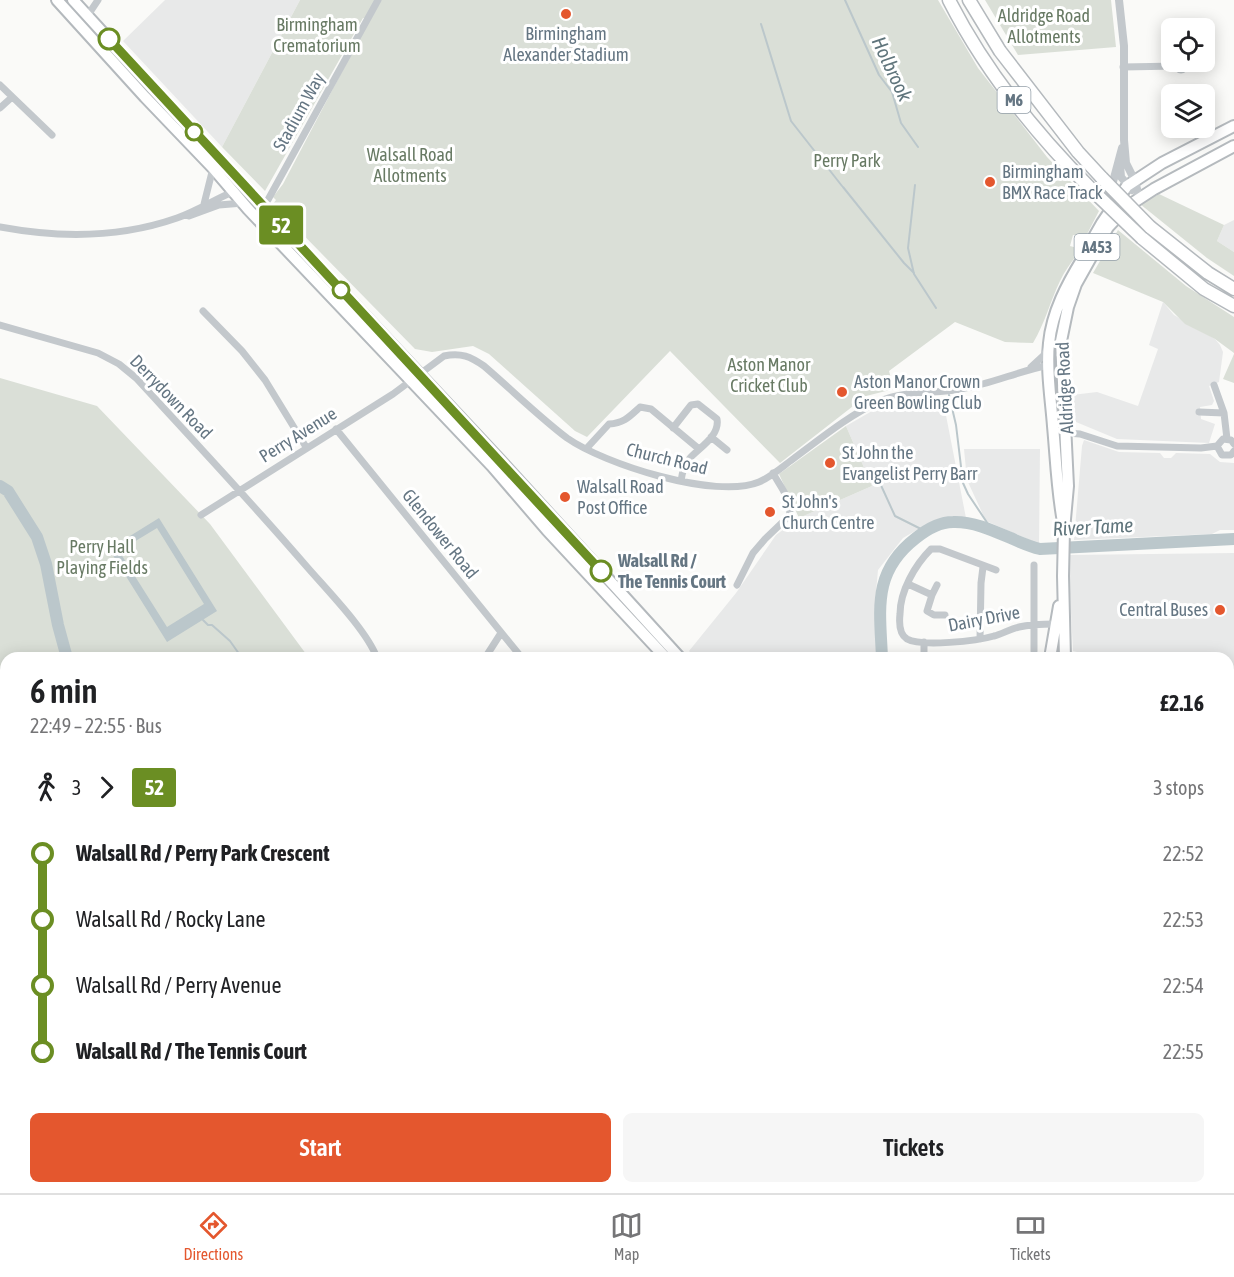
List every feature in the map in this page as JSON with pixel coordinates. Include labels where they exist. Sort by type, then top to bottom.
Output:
[{"type":"highway","name":"M6","points":[[949,0],[985,63],[1054,152],[1142,238],[1204,289],[1234,306]]},
{"type":"highway","name":"M6","points":[[969,0],[1000,51],[1078,152],[1150,227],[1208,273],[1234,289]]},
{"type":"main road","points":[[57,0],[243,203],[414,377],[674,652]]},
{"type":"main road","points":[[73,0],[264,207],[547,530],[661,652]]},
{"type":"main road","name":"A453","points":[[1131,183],[1162,163],[1234,126]]},
{"type":"main road","points":[[1189,150],[1193,160],[1234,145]]},
{"type":"main road","name":"A453","points":[[1139,197],[1234,145]]},
{"type":"main road","name":"Aldridge Road","points":[[1064,530],[1057,489],[1049,345],[1056,312],[1066,286],[1102,223],[1131,183]]},
{"type":"main road","name":"Aldridge Road","points":[[1065,652],[1063,576],[1068,486],[1061,341],[1068,307],[1076,284],[1090,258],[1108,227],[1139,197]]},
{"type":"main road","points":[[262,221],[261,213],[264,207]]},
{"type":"main road","points":[[1049,365],[1053,362],[1061,341]]},
{"type":"main road","points":[[1054,433],[1067,433]]},
{"type":"main road","name":"Aldridge Road","points":[[1050,652],[1063,576]]},
{"type":"street","points":[[90,12],[98,0]]},
{"type":"street","name":"Stadium Way","points":[[264,207],[378,0]]},
{"type":"street","name":"Aldridge Road","points":[[1120,0],[1124,46],[1126,163],[1131,183],[1139,197]]},
{"type":"street","points":[[1123,67],[1161,66]]},
{"type":"street","points":[[0,85],[52,135]]},
{"type":"street","points":[[0,108],[11,98]]},
{"type":"street","name":"Aldridge Road","points":[[1102,223],[1124,140]]},
{"type":"street","name":"Aldridge Road","points":[[1120,155],[1121,177],[1131,183]]},
{"type":"street","points":[[204,204],[213,168]]},
{"type":"street","points":[[0,227],[36,234],[94,234],[142,228],[180,216],[245,187]]},
{"type":"street","points":[[180,216],[188,216],[219,205],[243,203]]},
{"type":"street","points":[[203,311],[242,351],[265,380],[306,447]]},
{"type":"street","name":"Derrydown Road","points":[[0,325],[98,353],[119,364],[136,378],[271,524],[331,594],[373,652]]},
{"type":"street","points":[[1029,369],[1044,355],[1049,345]]},
{"type":"street","name":"Church Road","points":[[414,377],[444,356],[454,353],[470,357],[568,438],[602,457],[643,472],[681,481],[735,485],[758,482],[836,428],[877,402],[890,397],[961,389],[1049,365]]},
{"type":"street","name":"Perry Avenue","points":[[201,515],[393,394],[414,377]]},
{"type":"street","points":[[1214,385],[1224,413],[1227,439],[1234,444]]},
{"type":"street","points":[[673,428],[691,405],[698,404],[717,419],[717,428],[711,437],[683,468],[681,481]]},
{"type":"street","points":[[586,449],[609,424],[625,421],[640,407],[651,409],[699,449]]},
{"type":"street","points":[[1199,412],[1224,413]]},
{"type":"street","name":"Glendower Road","points":[[336,429],[517,652]]},
{"type":"street","points":[[1067,433],[1080,434],[1117,446],[1201,448],[1217,446],[1221,441],[1227,439]]},
{"type":"street","points":[[711,437],[727,450]]},
{"type":"street","points":[[1217,446],[1222,455],[1231,455],[1234,451]]},
{"type":"street","points":[[737,585],[753,553],[789,516],[791,511],[788,500],[773,473]]},
{"type":"street","name":"Dairy Drive","points":[[996,570],[940,549],[931,549],[918,564],[908,584],[899,611],[900,630],[906,638],[924,642],[954,642],[980,639],[1019,627],[1056,624]]},
{"type":"street","points":[[1034,565],[1034,651]]},
{"type":"street","points":[[980,639],[983,567]]},
{"type":"street","points":[[908,584],[932,595]]},
{"type":"street","points":[[938,585],[927,611],[934,615],[945,615]]},
{"type":"street","points":[[489,652],[501,633]]},
{"type":"street","points":[[924,642],[924,652]]},
{"type":"shaded area","points":[[165,0],[300,0],[222,147],[123,41]]},
{"type":"shaded area","points":[[1234,220],[1234,252],[1217,241],[1224,225]]},
{"type":"shaded area","points":[[1163,302],[1174,315],[1215,339],[1223,352],[1219,382],[1209,386],[1214,401],[1212,405],[1200,407],[1201,419],[1215,424],[1209,443],[1117,439],[1076,422],[1073,417],[1072,395],[1097,392],[1138,406],[1158,349],[1149,345]]},
{"type":"shaded area","points":[[943,400],[966,518],[934,520],[903,538],[878,570],[875,603],[878,652],[690,652],[736,593],[776,535],[799,518],[872,486],[846,426],[879,407]]},
{"type":"shaded area","points":[[1084,440],[1119,452],[1160,453],[1164,458],[1171,458],[1176,453],[1210,454],[1220,462],[1234,463],[1234,530],[1220,530],[1212,534],[1074,540]]},
{"type":"shaded area","points":[[964,449],[1040,449],[1039,544],[986,521],[967,480]]},
{"type":"shaded area","points":[[159,518],[217,611],[167,642],[109,549]],"holes":[[[157,528],[204,604],[167,627],[119,551]]]},
{"type":"shaded area","points":[[1234,553],[1234,652],[1073,651],[1068,555]]},
{"type":"green space","points":[[63,0],[68,0],[172,113],[170,115]]},
{"type":"green space","name":"Perry Park","points":[[300,0],[938,0],[978,68],[1047,157],[1099,211],[1085,238],[1073,235],[1070,246],[1081,249],[1062,277],[1033,343],[1005,342],[955,322],[889,371],[894,389],[866,396],[780,463],[670,351],[587,437],[575,431],[489,354],[473,346],[432,352],[415,349],[273,204],[276,200],[273,197],[283,184],[369,20],[363,18],[265,191],[222,147]]},
{"type":"green space","name":"Aldridge Road Allotments","points":[[985,0],[1111,0],[1116,47],[1018,55]]},
{"type":"green space","points":[[1159,194],[1224,225],[1217,241],[1234,252],[1234,276],[1207,258],[1140,204]]},
{"type":"green space","points":[[1118,230],[1186,286],[1234,317],[1234,353],[1215,339],[1185,324],[1163,302],[1093,273]]},
{"type":"green space","points":[[1234,354],[1234,383],[1223,379]]},
{"type":"green space","name":"Perry Hall Playing Fields","points":[[0,378],[97,406],[210,524],[305,652],[0,652]]},
{"type":"green space","points":[[846,426],[872,486],[799,518],[779,474]]},
{"type":"waterway","name":"Holbrook","points":[[845,0],[879,75],[892,92],[901,123],[918,147]]},
{"type":"waterway","points":[[761,24],[791,121],[842,186]]},
{"type":"waterway","name":"Holbrook","points":[[915,185],[908,248],[914,274],[936,308]]},
{"type":"waterway","points":[[843,187],[914,273]]},
{"type":"waterway","name":"Holbrook","points":[[949,395],[956,425],[963,483],[992,530]]},
{"type":"waterway","points":[[879,481],[895,516],[925,531]]},
{"type":"waterway","name":"River Tame","points":[[0,486],[8,491],[37,537],[46,564],[65,652]]},
{"type":"waterway","name":"River Tame","points":[[882,652],[880,607],[885,578],[902,551],[920,535],[938,525],[948,522],[976,525],[1040,549],[1234,539]]},
{"type":"waterway","points":[[203,620],[230,641],[238,652]]},
{"type":"bus line","name":"52","points":[[109,39],[601,571]]},
{"type":"place","name":"Birmingham Alexander Stadium","points":[[566,14]]},
{"type":"place","name":"Birmingham BMX Race Track","points":[[990,182]]},
{"type":"place","name":"Aston Manor Crown Green Bowling Club","points":[[842,392]]},
{"type":"place","name":"St John the Evangelist Perry Barr","points":[[830,463]]},
{"type":"place","name":"Walsall Road Post Office","points":[[565,497]]},
{"type":"place","name":"St John's Church Centre","points":[[770,512]]},
{"type":"place","name":"Walsall Rd / The Tennis Court","points":[[601,571]]},
{"type":"place","name":"Central Buses","points":[[1220,610]]},
{"type":"park label","name":"Birmingham Crematorium","points":[[317,36]]},
{"type":"park label","name":"Walsall Road Allotments","points":[[410,165]]},
{"type":"park label","name":"Aston Manor Cricket Club","points":[[769,376]]}]
